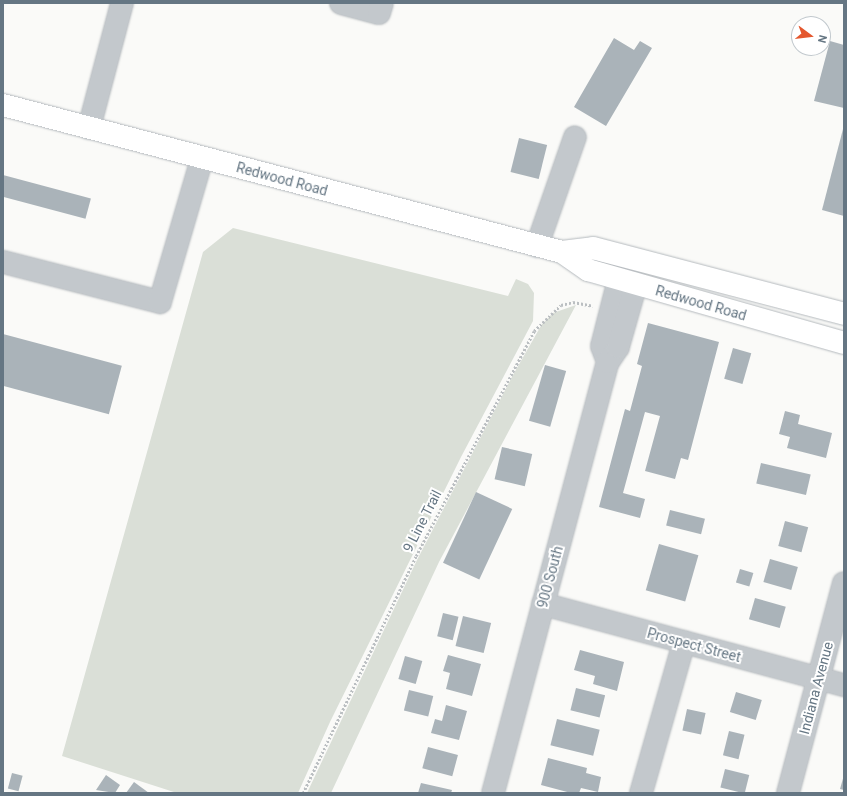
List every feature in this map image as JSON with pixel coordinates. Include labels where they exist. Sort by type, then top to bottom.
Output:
[{"type":"main road","name":"Redwood Road","points":[[3,105],[537,246],[562,252],[593,248],[844,314]]},
{"type":"main road","name":"Redwood Road","points":[[562,252],[588,270],[844,343]]},
{"type":"street","points":[[89,128],[122,3]]},
{"type":"street","points":[[341,3],[380,13],[382,3]]},
{"type":"street","points":[[537,246],[575,137]]},
{"type":"street","points":[[3,262],[160,302],[202,158]]},
{"type":"street","name":"900 South","points":[[493,793],[608,362],[602,346],[627,282]]},
{"type":"street","name":"Indiana Avenue","points":[[788,793],[844,583]]},
{"type":"street","name":"Prospect Street","points":[[543,604],[844,685]]},
{"type":"street","points":[[641,793],[684,642]]},
{"type":"path","name":"9 Line Trail","points":[[303,793],[416,556],[534,331],[561,305],[573,302],[598,307]]},
{"type":"shaded area","points":[[233,228],[508,296],[516,279],[528,284],[534,293],[533,321],[461,457],[330,722],[298,793],[177,793],[62,756],[203,252]]},
{"type":"shaded area","points":[[576,305],[439,562],[331,793],[307,793],[417,560],[513,375],[542,324],[553,313]]},
{"type":"building","points":[[614,38],[634,50],[640,41],[652,48],[606,126],[574,107]]},
{"type":"building","points":[[831,41],[844,45],[844,108],[814,101],[826,56],[831,56]]},
{"type":"building","points":[[844,129],[844,216],[822,210]]},
{"type":"building","points":[[519,138],[547,145],[539,179],[511,172]]},
{"type":"building","points":[[3,175],[91,199],[85,219],[3,197]]},
{"type":"building","points":[[648,323],[719,342],[688,460],[681,458],[675,479],[645,471],[660,416],[645,412],[623,493],[645,499],[640,518],[599,507],[625,409],[630,411],[642,366],[637,364]]},
{"type":"building","points":[[3,334],[122,366],[109,414],[3,386]]},
{"type":"building","points":[[733,348],[751,353],[742,384],[724,379]]},
{"type":"building","points":[[545,365],[566,371],[550,427],[529,421]]},
{"type":"building","points":[[785,411],[800,415],[798,424],[832,433],[826,458],[787,448],[790,437],[779,434]]},
{"type":"building","points":[[502,447],[532,454],[525,486],[495,479]]},
{"type":"building","points":[[761,463],[811,474],[806,495],[756,483]]},
{"type":"building","points":[[476,492],[512,509],[479,580],[443,563]]},
{"type":"building","points":[[670,510],[705,519],[701,534],[666,526]]},
{"type":"building","points":[[785,521],[808,527],[801,552],[778,546]]},
{"type":"building","points":[[659,544],[698,555],[685,601],[646,590]]},
{"type":"building","points":[[770,559],[798,567],[791,590],[763,582]]},
{"type":"building","points":[[740,569],[753,573],[749,586],[736,582]]},
{"type":"building","points":[[755,598],[786,607],[780,628],[749,619]]},
{"type":"building","points":[[443,613],[459,617],[453,640],[437,636]]},
{"type":"building","points":[[463,616],[491,623],[484,653],[456,646]]},
{"type":"building","points":[[580,650],[624,662],[617,691],[593,684],[595,676],[574,670]]},
{"type":"building","points":[[448,655],[481,664],[472,696],[446,689],[450,673],[443,671]]},
{"type":"building","points":[[405,656],[422,661],[416,684],[398,679]]},
{"type":"building","points":[[576,688],[605,695],[600,718],[570,710]]},
{"type":"building","points":[[409,690],[433,696],[428,716],[404,710]]},
{"type":"building","points":[[736,692],[762,700],[756,720],[730,712]]},
{"type":"building","points":[[446,705],[467,711],[459,740],[431,733],[435,719],[442,721]]},
{"type":"building","points":[[687,709],[706,713],[701,734],[682,731]]},
{"type":"building","points":[[557,719],[600,730],[593,756],[550,745]]},
{"type":"building","points":[[729,731],[745,735],[738,759],[723,755]]},
{"type":"building","points":[[428,747],[458,755],[452,776],[422,768]]},
{"type":"building","points":[[548,758],[587,768],[586,773],[601,777],[598,792],[581,788],[579,793],[571,793],[541,785]]},
{"type":"building","points":[[725,769],[749,775],[745,793],[720,787]]},
{"type":"building","points":[[12,773],[23,776],[18,791],[8,788]]},
{"type":"building","points":[[106,775],[120,785],[115,793],[96,790]]},
{"type":"building","points":[[844,775],[844,790],[840,789]]},
{"type":"building","points":[[134,782],[149,793],[126,793]]},
{"type":"building","points":[[421,783],[452,790],[451,793],[418,793]]}]
